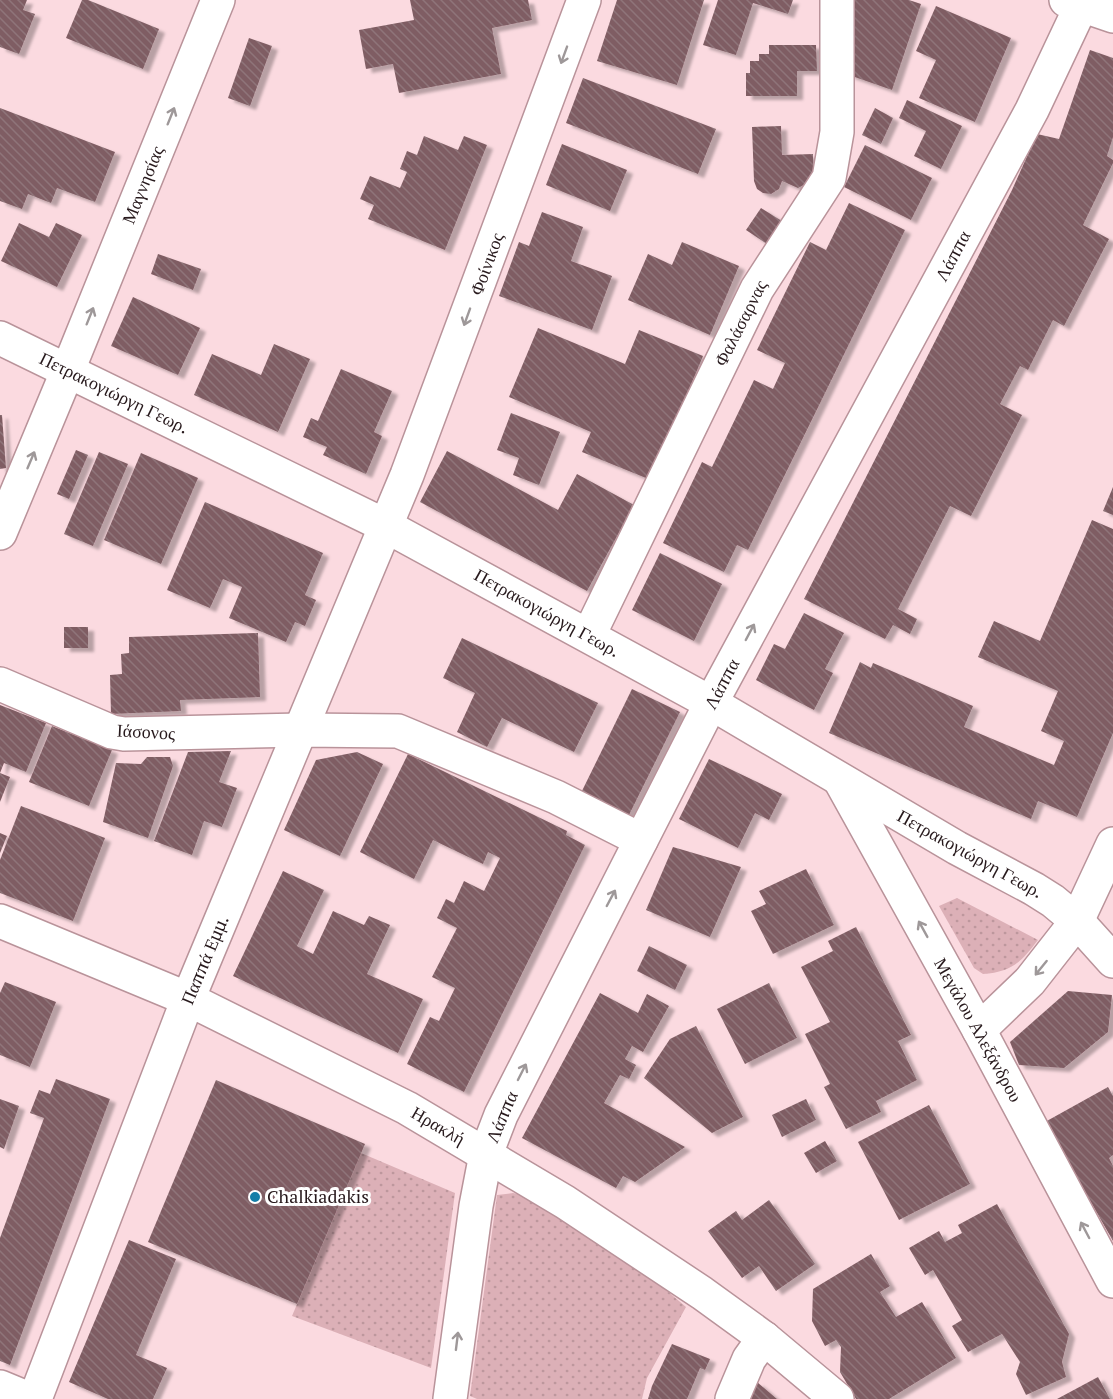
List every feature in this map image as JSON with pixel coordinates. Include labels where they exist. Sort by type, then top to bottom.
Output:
[{"type":"street","name":"Μαγνησίας","points":[[68,370],[218,0]]},
{"type":"street","name":"Φοίνικος","points":[[386,526],[438,397],[584,0]]},
{"type":"street","name":"Φαλάσαρνας","points":[[589,635],[757,289],[829,178],[837,132],[837,0]]},
{"type":"street","points":[[1077,2],[1113,16]]},
{"type":"street","name":"Λάππα","points":[[450,1399],[470,1244],[486,1154],[501,1115],[711,703],[1032,110],[1077,2]]},
{"type":"street","name":"Πετρακογιώργη Γεωρ.","points":[[0,338],[386,526],[711,703],[957,848],[1053,901],[1077,921],[1113,961]]},
{"type":"street","points":[[0,533],[7,500],[68,370]]},
{"type":"street","name":"Παππά Εμμ.","points":[[35,1399],[188,999],[386,526]]},
{"type":"street","name":"Ιάσονος","points":[[0,684],[112,732],[124,734],[388,730],[409,735],[556,797],[641,840]]},
{"type":"street","name":"Μεγάλου Αλεξάνδρου","points":[[840,780],[979,1030],[1113,1281]]},
{"type":"street","points":[[979,1030],[1030,981],[1077,921],[1112,850]]},
{"type":"street","name":"Ηρακλή","points":[[3,930],[188,999],[407,1108],[565,1202],[702,1293],[764,1338],[837,1399]]},
{"type":"street","points":[[732,1399],[749,1359],[764,1338]]},
{"type":"street","points":[[0,1387],[28,1399]]},
{"type":"shaded area","points":[[957,898],[1038,940],[1009,968],[983,974],[974,968],[939,906]]},
{"type":"shaded area","points":[[361,1153],[455,1193],[431,1368],[292,1316]]},
{"type":"shaded area","points":[[513,1193],[536,1202],[658,1283],[686,1307],[647,1378],[642,1399],[477,1399],[470,1396],[497,1195]]},
{"type":"building","points":[[0,0],[27,0],[23,10],[35,14],[19,54],[0,47]]},
{"type":"building","points":[[82,0],[88,0],[159,29],[143,69],[66,38]]},
{"type":"building","points":[[410,0],[528,0],[532,20],[492,28],[501,74],[399,93],[393,64],[366,69],[359,30],[414,20]]},
{"type":"building","points":[[617,0],[704,0],[677,85],[597,61]]},
{"type":"building","points":[[718,0],[793,0],[788,14],[753,3],[736,55],[703,45]]},
{"type":"building","points":[[851,0],[909,0],[921,4],[892,90],[849,75]]},
{"type":"building","points":[[936,6],[1011,38],[975,122],[919,98],[936,60],[916,51]]},
{"type":"building","points":[[249,38],[272,46],[250,106],[228,98]]},
{"type":"building","points":[[769,45],[816,45],[817,71],[797,71],[797,96],[746,96],[746,73],[750,73],[750,61],[759,61],[759,54],[769,54]]},
{"type":"building","points":[[1090,50],[1113,58],[1113,137],[1107,156],[1113,160],[1113,163],[1083,225],[1109,239],[1064,326],[1053,320],[1028,370],[1020,366],[1000,404],[1022,415],[971,516],[950,506],[898,609],[917,619],[910,634],[893,625],[885,639],[804,599],[1012,190],[1037,134],[1059,139]]},
{"type":"building","points":[[583,78],[716,129],[698,174],[566,123]]},
{"type":"building","points":[[907,100],[962,126],[941,169],[914,156],[926,131],[899,118]]},
{"type":"building","points":[[0,108],[115,152],[95,202],[57,188],[51,203],[28,194],[22,209],[0,201]]},
{"type":"building","points":[[875,108],[893,118],[881,144],[862,135]]},
{"type":"building","points":[[781,126],[782,155],[813,154],[813,180],[798,188],[782,181],[779,189],[771,194],[763,193],[757,189],[754,181],[752,127]]},
{"type":"building","points":[[424,136],[458,150],[464,136],[487,145],[445,250],[368,219],[374,205],[360,199],[370,176],[400,188],[407,172],[400,169],[407,151],[417,155]]},
{"type":"building","points":[[562,144],[627,170],[610,211],[546,185]]},
{"type":"building","points":[[865,145],[932,178],[911,220],[844,187]]},
{"type":"building","points":[[849,203],[905,230],[748,550],[737,545],[724,572],[663,543],[702,462],[712,467],[754,380],[773,389],[785,363],[757,350],[810,242],[826,250]]},
{"type":"building","points":[[761,208],[785,223],[770,246],[746,230]]},
{"type":"building","points":[[542,212],[583,227],[571,261],[612,276],[592,330],[499,296],[519,242],[529,246]]},
{"type":"building","points":[[19,223],[49,237],[56,223],[82,235],[57,287],[1,261]]},
{"type":"building","points":[[682,242],[739,266],[710,335],[628,300],[648,254],[672,265]]},
{"type":"building","points":[[158,254],[201,269],[193,290],[151,274]]},
{"type":"building","points":[[133,297],[200,328],[178,375],[111,346]]},
{"type":"building","points":[[538,328],[625,364],[639,330],[703,356],[651,480],[582,452],[591,432],[509,397]]},
{"type":"building","points":[[274,344],[310,359],[278,432],[194,395],[212,354],[261,375]]},
{"type":"building","points":[[341,369],[392,391],[374,432],[382,436],[366,474],[323,455],[327,447],[303,437],[311,418],[318,421]]},
{"type":"building","points":[[511,413],[560,432],[539,485],[513,475],[519,458],[497,450]]},
{"type":"building","points":[[0,415],[2,415],[6,468],[0,469]]},
{"type":"building","points":[[76,450],[88,455],[69,499],[57,494]]},
{"type":"building","points":[[447,451],[558,510],[577,474],[634,505],[587,591],[420,502]]},
{"type":"building","points":[[99,452],[128,464],[93,546],[64,534]]},
{"type":"building","points":[[141,453],[198,478],[161,564],[104,540]]},
{"type":"building","points":[[1113,487],[1113,515],[1103,511]]},
{"type":"building","points":[[205,502],[323,553],[305,595],[316,600],[305,626],[295,622],[286,642],[229,618],[242,587],[223,579],[210,608],[167,590]]},
{"type":"building","points":[[1092,520],[1113,529],[1113,733],[1077,817],[1038,801],[1031,819],[829,733],[860,662],[871,668],[873,663],[973,706],[964,727],[1054,765],[1064,741],[1041,731],[1058,691],[978,657],[994,621],[1040,641]]},
{"type":"building","points":[[660,553],[722,584],[694,641],[632,610]]},
{"type":"building","points":[[804,613],[844,633],[825,669],[833,673],[814,710],[756,680],[774,644],[785,649]]},
{"type":"building","points":[[64,627],[88,627],[88,648],[64,648]]},
{"type":"building","points":[[258,633],[260,697],[180,700],[181,711],[111,714],[110,675],[122,674],[121,654],[129,653],[129,637]]},
{"type":"building","points":[[462,638],[598,703],[574,752],[502,718],[487,747],[457,732],[475,693],[443,678]]},
{"type":"building","points":[[632,689],[680,712],[627,819],[580,795]]},
{"type":"building","points":[[0,705],[46,723],[26,772],[4,763],[0,773]]},
{"type":"building","points":[[52,726],[112,750],[89,806],[29,782]]},
{"type":"building","points":[[231,751],[219,782],[237,788],[222,827],[204,821],[192,855],[154,841],[188,752]]},
{"type":"building","points":[[357,752],[383,764],[340,856],[284,830],[316,760]]},
{"type":"building","points":[[408,754],[567,831],[566,835],[585,845],[464,1092],[407,1064],[430,1017],[439,1021],[455,988],[432,977],[457,928],[437,918],[446,899],[454,903],[464,881],[484,891],[500,858],[488,852],[483,864],[433,840],[414,879],[360,852]]},
{"type":"building","points":[[147,757],[170,757],[173,766],[148,838],[103,822],[116,763],[141,764]]},
{"type":"building","points":[[709,759],[782,794],[769,820],[755,813],[738,848],[679,819]]},
{"type":"building","points":[[0,773],[10,777],[0,802]]},
{"type":"building","points":[[21,806],[105,838],[73,921],[0,893],[0,860]]},
{"type":"building","points":[[0,833],[7,836],[0,853]]},
{"type":"building","points":[[673,847],[741,867],[710,937],[646,910]]},
{"type":"building","points":[[806,869],[834,925],[773,954],[751,911],[766,904],[759,891]]},
{"type":"building","points":[[283,871],[324,890],[297,946],[313,954],[333,911],[364,925],[369,916],[390,925],[367,974],[423,999],[398,1053],[233,976]]},
{"type":"building","points":[[856,927],[911,1035],[898,1041],[917,1080],[876,1101],[881,1112],[846,1129],[824,1087],[830,1084],[805,1034],[830,1022],[801,967],[833,951],[828,941]]},
{"type":"building","points":[[649,946],[687,965],[675,990],[637,971]]},
{"type":"building","points":[[5,982],[56,1002],[30,1067],[0,1055],[0,993]]},
{"type":"building","points":[[769,983],[797,1038],[745,1064],[717,1009]]},
{"type":"building","points":[[1068,991],[1112,995],[1108,1032],[1064,1068],[1019,1065],[1010,1042]]},
{"type":"building","points":[[600,993],[638,1013],[647,994],[669,1006],[643,1052],[632,1046],[625,1059],[636,1065],[629,1079],[620,1075],[604,1103],[685,1147],[635,1182],[623,1176],[616,1188],[522,1138]]},
{"type":"building","points":[[696,1026],[743,1117],[712,1133],[644,1078],[670,1039]]},
{"type":"building","points":[[56,1079],[110,1099],[10,1365],[0,1361],[0,1238],[44,1118],[30,1113],[39,1090],[50,1094]]},
{"type":"building","name":"Chalkiadakis","points":[[216,1080],[365,1144],[297,1304],[148,1242]]},
{"type":"building","points":[[1108,1087],[1113,1096],[1113,1155],[1109,1158],[1113,1166],[1113,1241],[1045,1122]]},
{"type":"building","points":[[0,1099],[19,1106],[4,1149],[0,1147]]},
{"type":"building","points":[[806,1099],[816,1120],[782,1137],[772,1115]]},
{"type":"building","points":[[929,1105],[970,1184],[899,1220],[858,1142]]},
{"type":"building","points":[[825,1141],[837,1161],[816,1173],[804,1153]]},
{"type":"building","points":[[769,1200],[815,1264],[776,1291],[759,1266],[742,1278],[708,1231],[736,1211],[742,1220]]},
{"type":"building","points":[[997,1204],[1069,1334],[1062,1362],[1066,1377],[1026,1395],[1016,1374],[1020,1362],[1002,1334],[968,1352],[952,1326],[962,1320],[933,1270],[925,1275],[909,1248],[939,1231],[945,1242],[962,1233],[958,1225]]},
{"type":"building","points":[[129,1240],[176,1259],[136,1355],[167,1368],[153,1399],[108,1399],[69,1382]]},
{"type":"building","points":[[871,1254],[890,1286],[880,1292],[896,1317],[922,1302],[956,1358],[889,1399],[856,1399],[840,1372],[841,1347],[836,1340],[825,1346],[812,1321],[813,1289]]},
{"type":"building","points":[[672,1344],[710,1359],[705,1370],[700,1368],[687,1399],[648,1399],[652,1386]]},
{"type":"building","points":[[1098,1377],[1110,1399],[1057,1399]]},
{"type":"building","points":[[757,1382],[777,1399],[746,1399]]},
{"type":"place","name":"Chalkiadakis","points":[[255,1197]]}]
